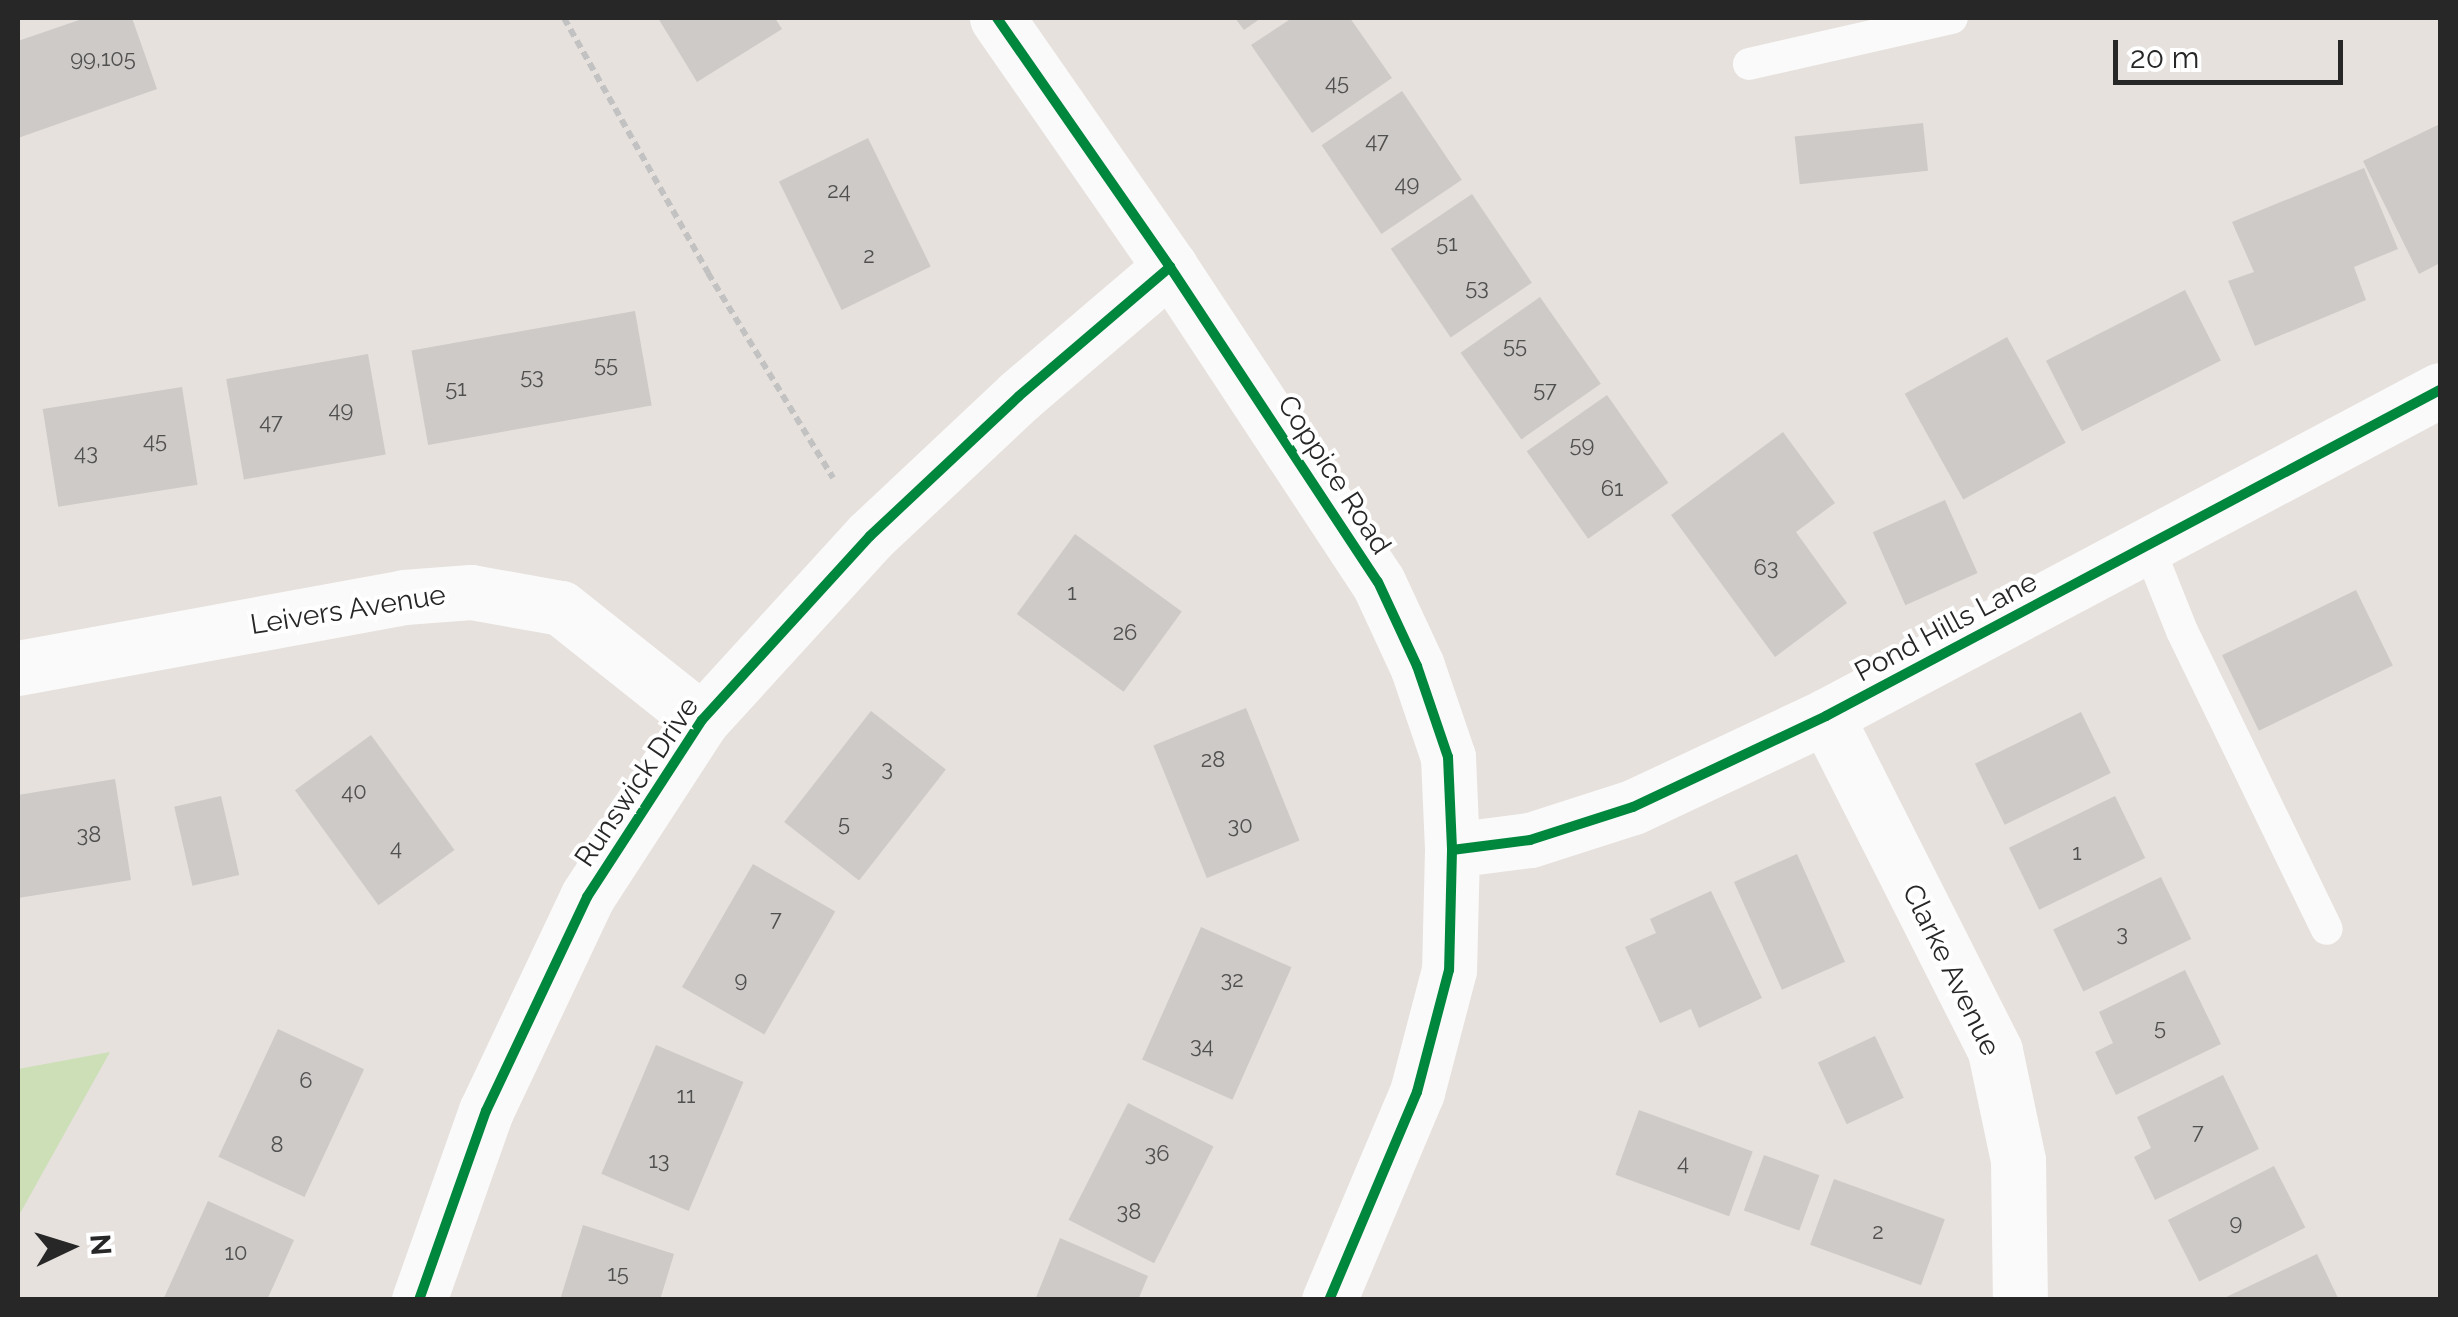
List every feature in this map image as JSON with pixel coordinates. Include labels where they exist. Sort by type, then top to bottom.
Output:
[{"type":"street","name":"Coppice Road","points":[[997,18],[1170,266],[1378,582],[1417,666],[1448,756],[1452,850],[1449,970],[1417,1092],[1329,1300]]},
{"type":"street","name":"Runswick Drive","points":[[419,1300],[486,1111],[588,897],[702,720],[870,536],[1019,396],[1170,266]]},
{"type":"street","name":"Pond Hills Lane","points":[[1452,850],[1530,840],[1634,808],[1826,716],[2440,390]]},
{"type":"street","name":"Leivers Avenue","points":[[18,668],[404,597],[471,592],[561,608],[702,720]]},
{"type":"street","name":"Clarke Avenue","points":[[1826,716],[1995,1050],[2018,1160],[2020,1300]]},
{"type":"lane","points":[[1749,64],[1952,18]]},
{"type":"lane","points":[[2148,546],[2182,632],[2326,928]]},
{"type":"path","points":[[564,18],[764,369],[870,536]]},
{"type":"green space","points":[[110,1052],[18,1217],[18,1069]]},
{"type":"building","points":[[85,18],[132,18],[157,89],[18,138],[18,41]]},
{"type":"building","points":[[658,18],[775,18],[782,29],[697,82]]},
{"type":"building","points":[[1235,18],[1261,18],[1244,30]]},
{"type":"building","points":[[1292,18],[1350,18],[1392,78],[1312,133],[1251,45]]},
{"type":"building","points":[[1402,91],[1462,180],[1381,234],[1322,145]]},
{"type":"building","points":[[1923,123],[1928,171],[1800,184],[1795,136]]},
{"type":"building","points":[[2440,124],[2440,263],[2419,274],[2363,161]]},
{"type":"building","points":[[868,138],[931,267],[842,310],[779,181]]},
{"type":"building","points":[[2364,168],[2398,249],[2354,267],[2366,300],[2255,346],[2228,281],[2254,272],[2232,222]]},
{"type":"building","points":[[1472,194],[1532,283],[1451,338],[1391,249]]},
{"type":"building","points":[[2185,290],[2221,360],[2082,431],[2046,361]]},
{"type":"building","points":[[1540,297],[1601,384],[1521,439],[1461,353]]},
{"type":"building","points":[[635,311],[652,406],[428,445],[411,350]]},
{"type":"building","points":[[2007,337],[2066,443],[1963,500],[1905,394]]},
{"type":"building","points":[[368,354],[386,454],[244,479],[226,379]]},
{"type":"building","points":[[182,387],[197,485],[58,507],[43,409]]},
{"type":"building","points":[[1607,395],[1668,483],[1588,539],[1527,451]]},
{"type":"building","points":[[1783,432],[1835,503],[1796,532],[1847,603],[1775,657],[1671,515]]},
{"type":"building","points":[[1945,500],[1978,573],[1905,605],[1873,532]]},
{"type":"building","points":[[1075,534],[1182,612],[1124,692],[1017,614]]},
{"type":"building","points":[[2356,590],[2393,665],[2259,731],[2222,655]]},
{"type":"building","points":[[1246,708],[1300,841],[1207,878],[1153,745]]},
{"type":"building","points":[[871,711],[946,769],[859,881],[784,822]]},
{"type":"building","points":[[2081,712],[2111,773],[2005,825],[1975,764]]},
{"type":"building","points":[[371,735],[454,850],[378,905],[295,790]]},
{"type":"building","points":[[115,779],[131,880],[18,898],[18,795]]},
{"type":"building","points":[[221,796],[239,875],[192,886],[174,807]]},
{"type":"building","points":[[2115,796],[2145,858],[2039,910],[2009,848]]},
{"type":"building","points":[[1797,854],[1845,962],[1782,990],[1734,882]]},
{"type":"building","points":[[753,864],[835,912],[764,1034],[682,987]]},
{"type":"building","points":[[2161,877],[2191,939],[2083,992],[2053,930]]},
{"type":"building","points":[[1711,891],[1762,998],[1699,1028],[1691,1009],[1660,1023],[1625,947],[1656,933],[1650,919]]},
{"type":"building","points":[[1201,927],[1291,967],[1232,1100],[1142,1059]]},
{"type":"building","points":[[2185,970],[2221,1044],[2116,1095],[2095,1052],[2113,1043],[2099,1012]]},
{"type":"building","points":[[278,1029],[364,1069],[305,1197],[218,1157]]},
{"type":"building","points":[[1875,1036],[1904,1098],[1847,1124],[1818,1063]]},
{"type":"building","points":[[656,1045],[743,1082],[689,1211],[601,1174]]},
{"type":"building","points":[[2223,1075],[2259,1149],[2155,1200],[2134,1157],[2151,1148],[2137,1117]]},
{"type":"building","points":[[1128,1103],[1214,1147],[1154,1263],[1069,1220]]},
{"type":"building","points":[[1639,1110],[1753,1151],[1729,1216],[1615,1175]]},
{"type":"building","points":[[1764,1155],[1819,1175],[1799,1231],[1744,1210]]},
{"type":"building","points":[[2274,1166],[2305,1227],[2199,1282],[2168,1220]]},
{"type":"building","points":[[1834,1179],[1945,1219],[1921,1285],[1810,1245]]},
{"type":"building","points":[[208,1201],[294,1240],[267,1300],[163,1300]]},
{"type":"building","points":[[583,1225],[674,1254],[660,1300],[560,1300]]},
{"type":"building","points":[[1060,1238],[1148,1276],[1138,1300],[1035,1300]]},
{"type":"building","points":[[2317,1254],[2339,1300],[2220,1300]]},
{"type":"cycle path","points":[[997,18],[1170,267],[1378,582],[1417,666],[1448,757],[1452,850],[1449,970],[1417,1092],[1329,1300]]},
{"type":"cycle path","points":[[419,1300],[486,1111],[587,897],[702,720],[870,536],[1019,396],[1170,267]]},
{"type":"cycle path","points":[[1452,850],[1530,840],[1633,807],[1826,716],[2440,390]]}]
